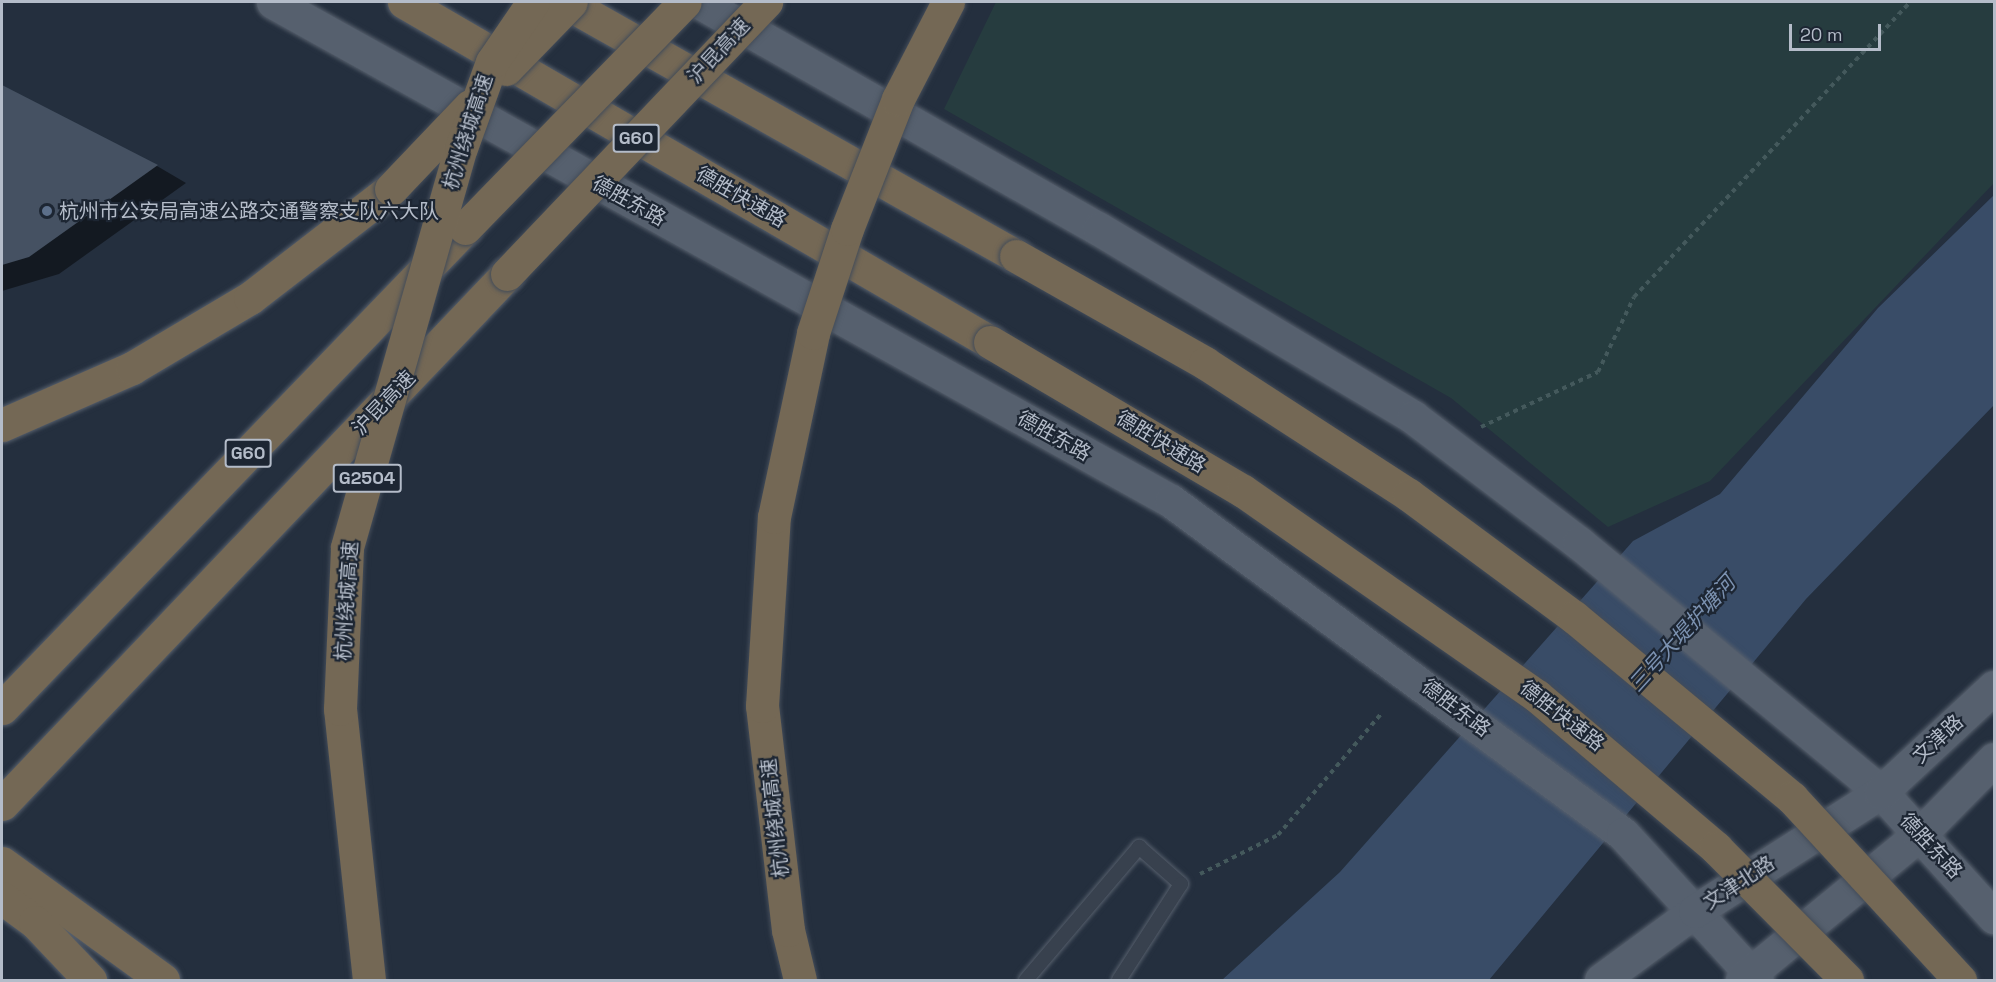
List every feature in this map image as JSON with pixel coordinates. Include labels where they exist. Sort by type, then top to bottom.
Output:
[{"type":"highway","name":"德胜快速路","points":[[404,2],[1243,491],[1518,682],[1716,848],[1847,981]]},
{"type":"highway","name":"杭州绕城高速","points":[[369,981],[340,709],[347,547],[461,148],[492,62],[533,2]]},
{"type":"highway","points":[[565,2],[1205,363],[1409,495],[1575,617],[1792,798],[1960,981]]},
{"type":"highway","points":[[2,425],[132,368],[249,298],[391,189],[571,2]]},
{"type":"highway","name":"G60","points":[[2,708],[685,2]]},
{"type":"highway","name":"沪昆高速","points":[[2,804],[766,2]]},
{"type":"highway","name":"杭州绕城高速","points":[[800,981],[788,930],[762,706],[774,517],[805,364],[847,229],[898,99],[948,2]]},
{"type":"highway","points":[[2,863],[164,981]]},
{"type":"highway","points":[[2,898],[35,922],[90,981]]},
{"type":"main road","name":"德胜东路","points":[[273,2],[1171,501],[1426,685],[1623,834],[1695,911],[1750,978]]},
{"type":"main road","name":"德胜东路","points":[[699,2],[1099,229],[1413,417],[1579,543],[1748,680],[1881,792],[1995,917]]},
{"type":"main road","name":"文津路","points":[[1881,792],[1995,687]]},
{"type":"main road","points":[[1750,978],[1920,834],[1995,759]]},
{"type":"main road","name":"文津北路","points":[[1601,981],[1695,911],[1881,792]]},
{"type":"lane","points":[[1026,981],[1139,847],[1181,884],[1119,981]]},
{"type":"path","points":[[1447,443],[1598,372],[1634,297],[1910,2]]},
{"type":"path","points":[[1181,884],[1278,836],[1381,714]]},
{"type":"green space","points":[[996,2],[1994,2],[1994,183],[1710,481],[1608,527],[1451,398],[944,109]]},
{"type":"water","name":"三号大堤护塘河","points":[[1994,195],[1994,405],[1806,599],[1489,980],[1222,980],[1340,872],[1633,541],[1720,494],[1878,308]]},
{"type":"building","name":"杭州市公安局高速公路交通警察支队六大队","points":[[2,85],[158,165],[29,257],[2,265]]},
{"type":"place","name":"杭州市公安局高速公路交通警察支队六大队","points":[[47,211]]}]
